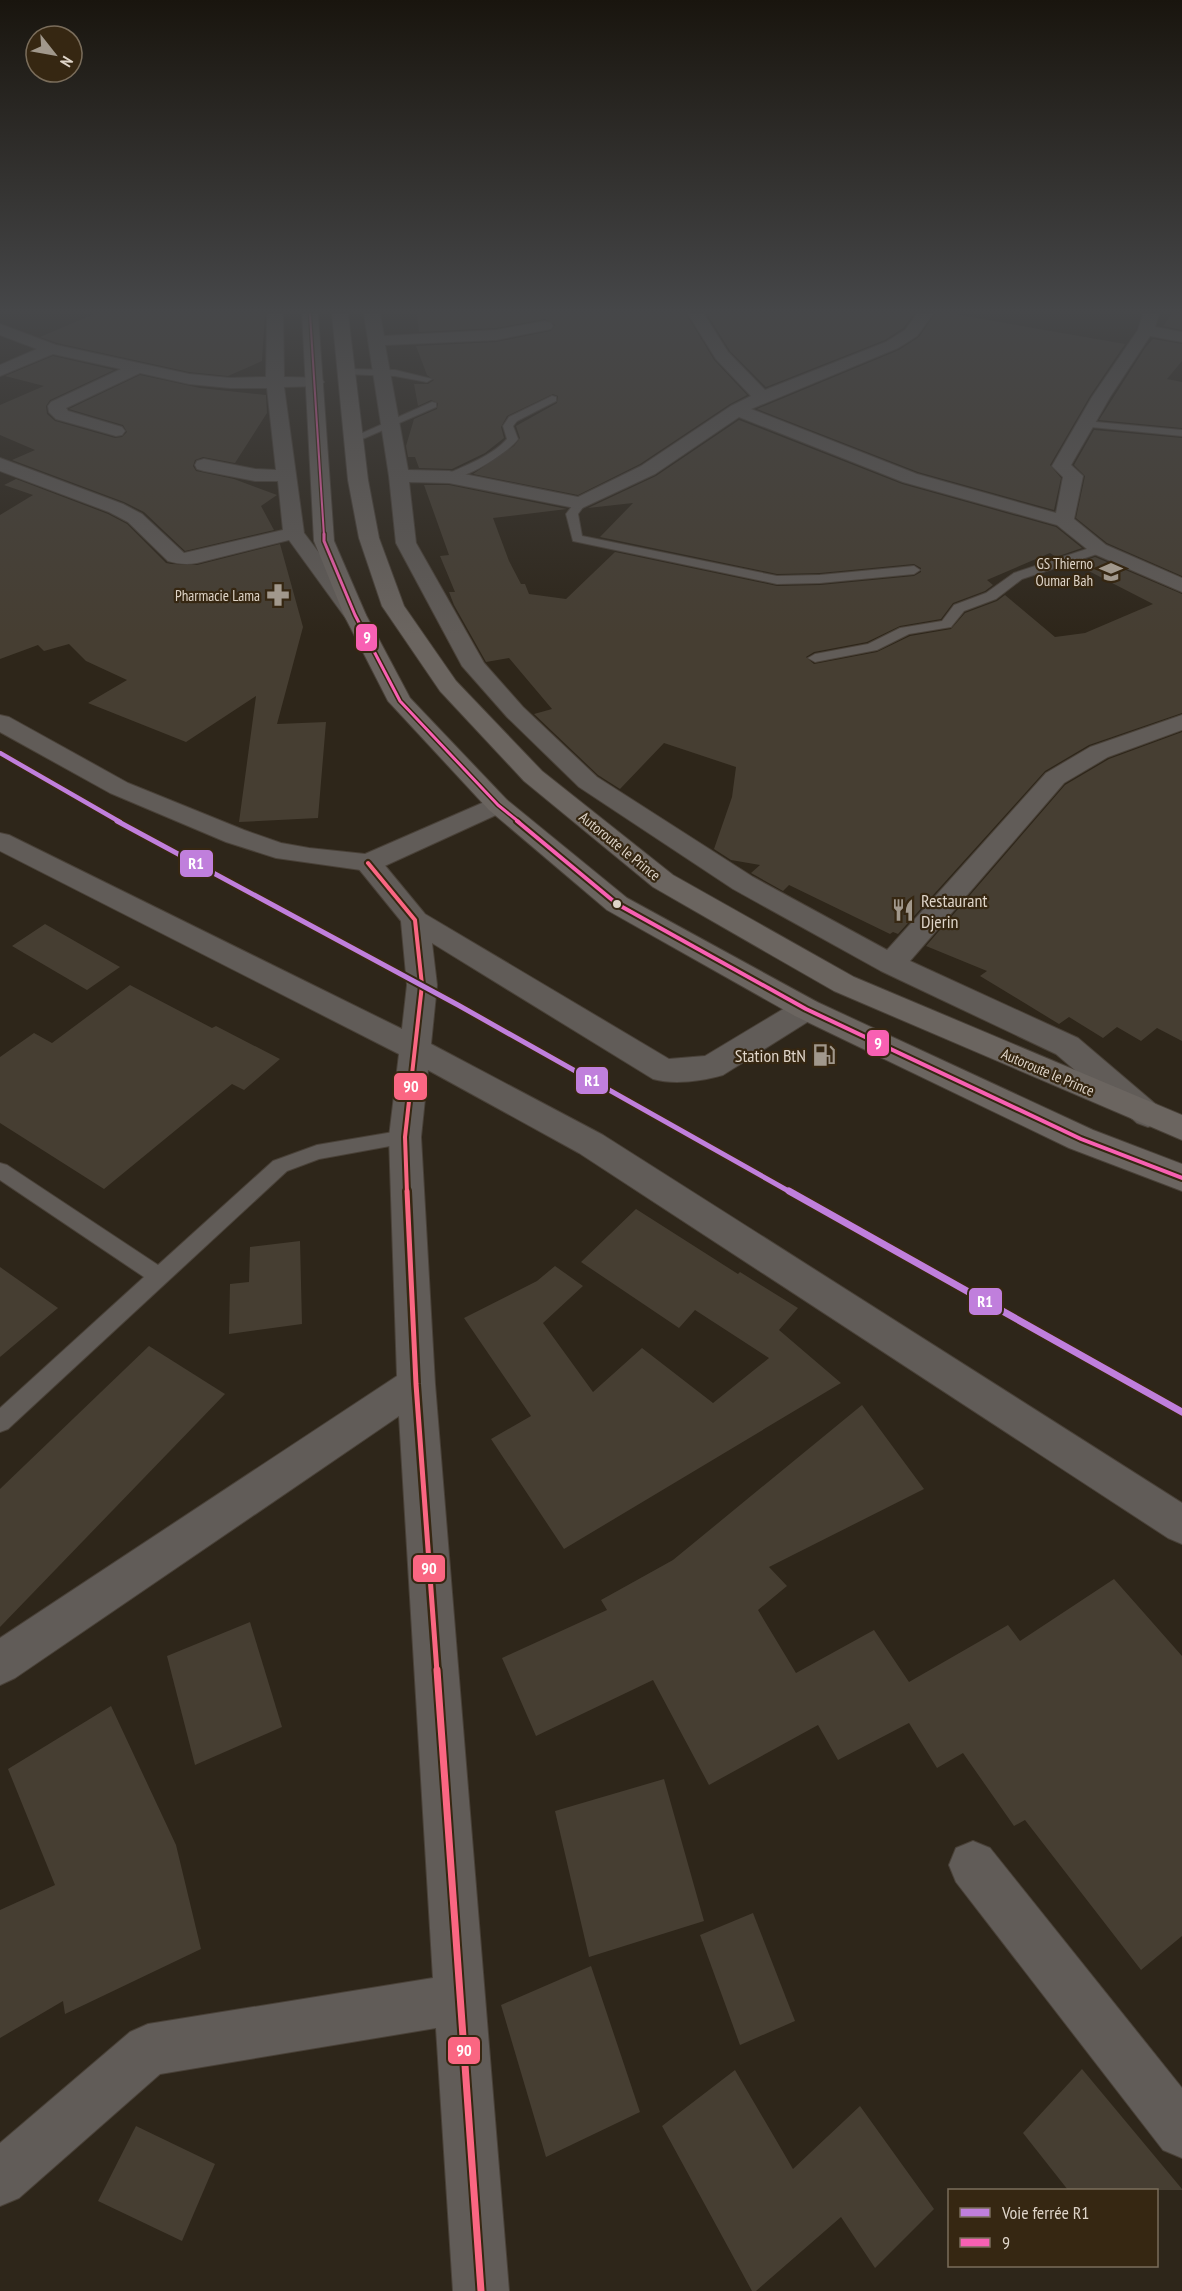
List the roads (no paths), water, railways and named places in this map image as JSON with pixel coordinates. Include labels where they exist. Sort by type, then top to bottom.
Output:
[{"type":"main road","points":[[317,421],[324,541],[355,615],[400,701],[498,805],[617,904],[806,1010],[1081,1139],[1182,1178]]},
{"type":"main road","name":"Autoroute le Prince","points":[[352,421],[358,480],[369,538],[393,606],[447,686],[533,776],[663,881],[844,984],[1182,1128]]},
{"type":"street","points":[[82,421],[116,431]]},
{"type":"street","points":[[279,421],[294,533],[355,615]]},
{"type":"street","points":[[399,476],[449,477],[580,503],[648,470],[721,421]]},
{"type":"street","points":[[765,421],[910,478],[1064,521],[1100,549],[1182,586]]},
{"type":"street","points":[[1064,521],[1073,476],[1061,466],[1087,421]]},
{"type":"street","points":[[389,423],[399,476],[406,543],[474,666],[515,712],[588,782],[743,883],[891,964],[1067,1046],[1148,1115]]},
{"type":"street","points":[[0,464],[116,508],[135,518],[175,557],[184,559],[197,557],[294,533]]},
{"type":"street","points":[[204,465],[255,475],[286,476]]},
{"type":"street","points":[[0,722],[119,788],[235,836],[276,850],[368,863],[498,805]]},
{"type":"street","points":[[891,964],[1055,778],[1099,752],[1182,722]]},
{"type":"street","points":[[0,841],[415,1049],[591,1144],[1182,1525]]},
{"type":"street","points":[[368,863],[415,920],[664,1071],[712,1067],[806,1010]]},
{"type":"street","points":[[415,920],[422,985],[405,1137],[416,1384],[481,2291]]},
{"type":"street","points":[[0,1663],[416,1384]]},
{"type":"street","points":[[973,1865],[1182,2131]]},
{"type":"street","points":[[0,2179],[148,2050],[460,1999]]},
{"type":"lane","points":[[354,439],[394,421]]},
{"type":"lane","points":[[449,477],[506,447],[513,439],[508,426],[512,421]]},
{"type":"lane","points":[[1085,424],[1182,433]]},
{"type":"lane","points":[[580,503],[572,514],[576,538],[777,580],[820,579],[914,570]]},
{"type":"lane","points":[[815,658],[872,647],[905,631],[946,624],[959,608],[991,596],[1018,576],[1100,549]]},
{"type":"lane","points":[[0,1422],[280,1166],[317,1152],[405,1137]]},
{"type":"lane","points":[[0,1170],[159,1276]]},
{"type":"rail line","name":"R1","points":[[0,753],[123,824],[458,1005],[1182,1412]]},
{"type":"place","name":"GS Thierno Oumar Bah","points":[[1111,572]]},
{"type":"place","name":"Pharmacie Lama","points":[[278,595]]},
{"type":"place","name":"Restaurant Djerin","points":[[903,910]]},
{"type":"place","name":"Station BtN","points":[[824,1055]]}]
